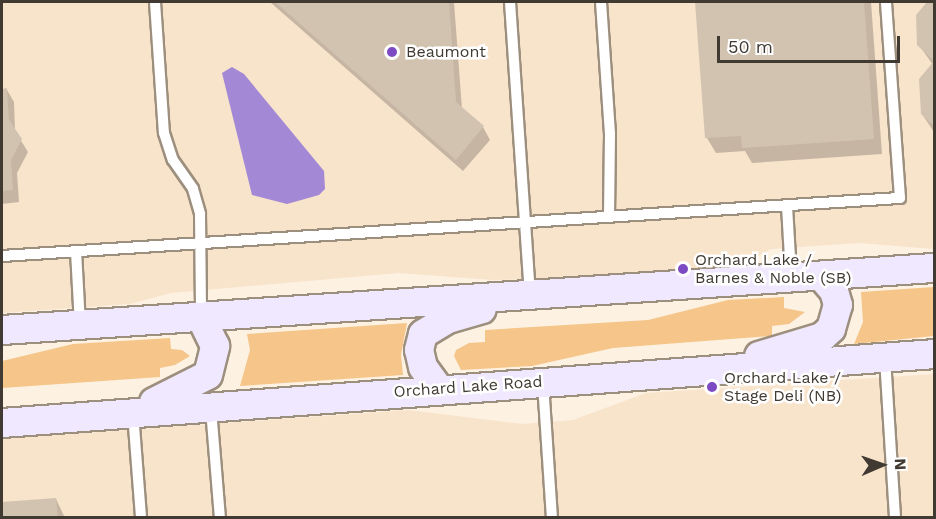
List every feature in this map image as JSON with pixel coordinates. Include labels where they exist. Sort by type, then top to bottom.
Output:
[{"type":"main road","points":[[2,330],[934,268]]},
{"type":"main road","points":[[714,370],[822,338],[837,318],[838,305],[834,291],[821,276]]},
{"type":"main road","points":[[439,389],[423,367],[419,350],[423,334],[448,319],[530,295]]},
{"type":"main road","points":[[133,412],[208,375],[215,346],[201,317]]},
{"type":"main road","name":"Orchard Lake Road","points":[[2,423],[210,405],[934,354]]},
{"type":"lane","points":[[155,2],[164,133],[173,160],[192,189],[200,214],[201,317]]},
{"type":"lane","points":[[510,2],[530,295]]},
{"type":"lane","points":[[601,2],[610,134],[609,216]]},
{"type":"lane","points":[[2,256],[202,241],[900,198],[886,2]]},
{"type":"lane","points":[[787,206],[791,278]]},
{"type":"lane","points":[[76,252],[80,325]]},
{"type":"lane","points":[[885,358],[895,518]]},
{"type":"lane","points":[[543,382],[552,518]]},
{"type":"lane","points":[[210,405],[220,518]]},
{"type":"lane","points":[[133,412],[141,518]]},
{"type":"shaded area","points":[[2,2],[934,2],[934,249],[859,243],[771,249],[744,264],[575,278],[493,280],[399,273],[171,293],[130,304],[2,313]]},
{"type":"shaded area","points":[[232,67],[244,74],[324,171],[325,189],[319,195],[287,204],[252,195],[222,73]]},
{"type":"shaded area","points":[[934,287],[934,336],[854,344],[863,322],[861,292]]},
{"type":"shaded area","points":[[784,297],[784,308],[805,312],[789,324],[772,326],[772,336],[613,348],[532,366],[461,370],[454,356],[456,350],[469,343],[485,342],[485,330],[648,320],[728,300]]},
{"type":"shaded area","points":[[407,323],[401,355],[403,375],[240,386],[250,350],[247,334]]},
{"type":"shaded area","points":[[170,338],[171,349],[182,350],[190,356],[175,365],[160,368],[160,377],[2,388],[2,361],[73,344]]},
{"type":"shaded area","points":[[934,374],[934,517],[2,517],[2,439],[408,410],[522,424],[573,420],[646,393]]},
{"type":"building","name":"Beaumont","points":[[275,2],[449,2],[456,102],[484,126],[456,160]]},
{"type":"building","points":[[695,2],[864,2],[874,139],[742,148],[741,136],[705,138]]},
{"type":"building","points":[[927,2],[934,2],[934,61],[917,45],[916,15]]},
{"type":"building","points":[[934,61],[934,126],[921,114],[919,79]]},
{"type":"building","points":[[7,88],[9,120],[22,139],[11,160],[13,190],[2,191],[2,89]]},
{"type":"building","points":[[56,498],[58,518],[2,518],[2,502]]},
{"type":"place","name":"Beaumont","points":[[392,52]]},
{"type":"place","name":"Orchard Lake / Barnes & Noble (SB)","points":[[683,269]]},
{"type":"place","name":"Orchard Lake / Stage Deli (NB)","points":[[712,387]]}]
